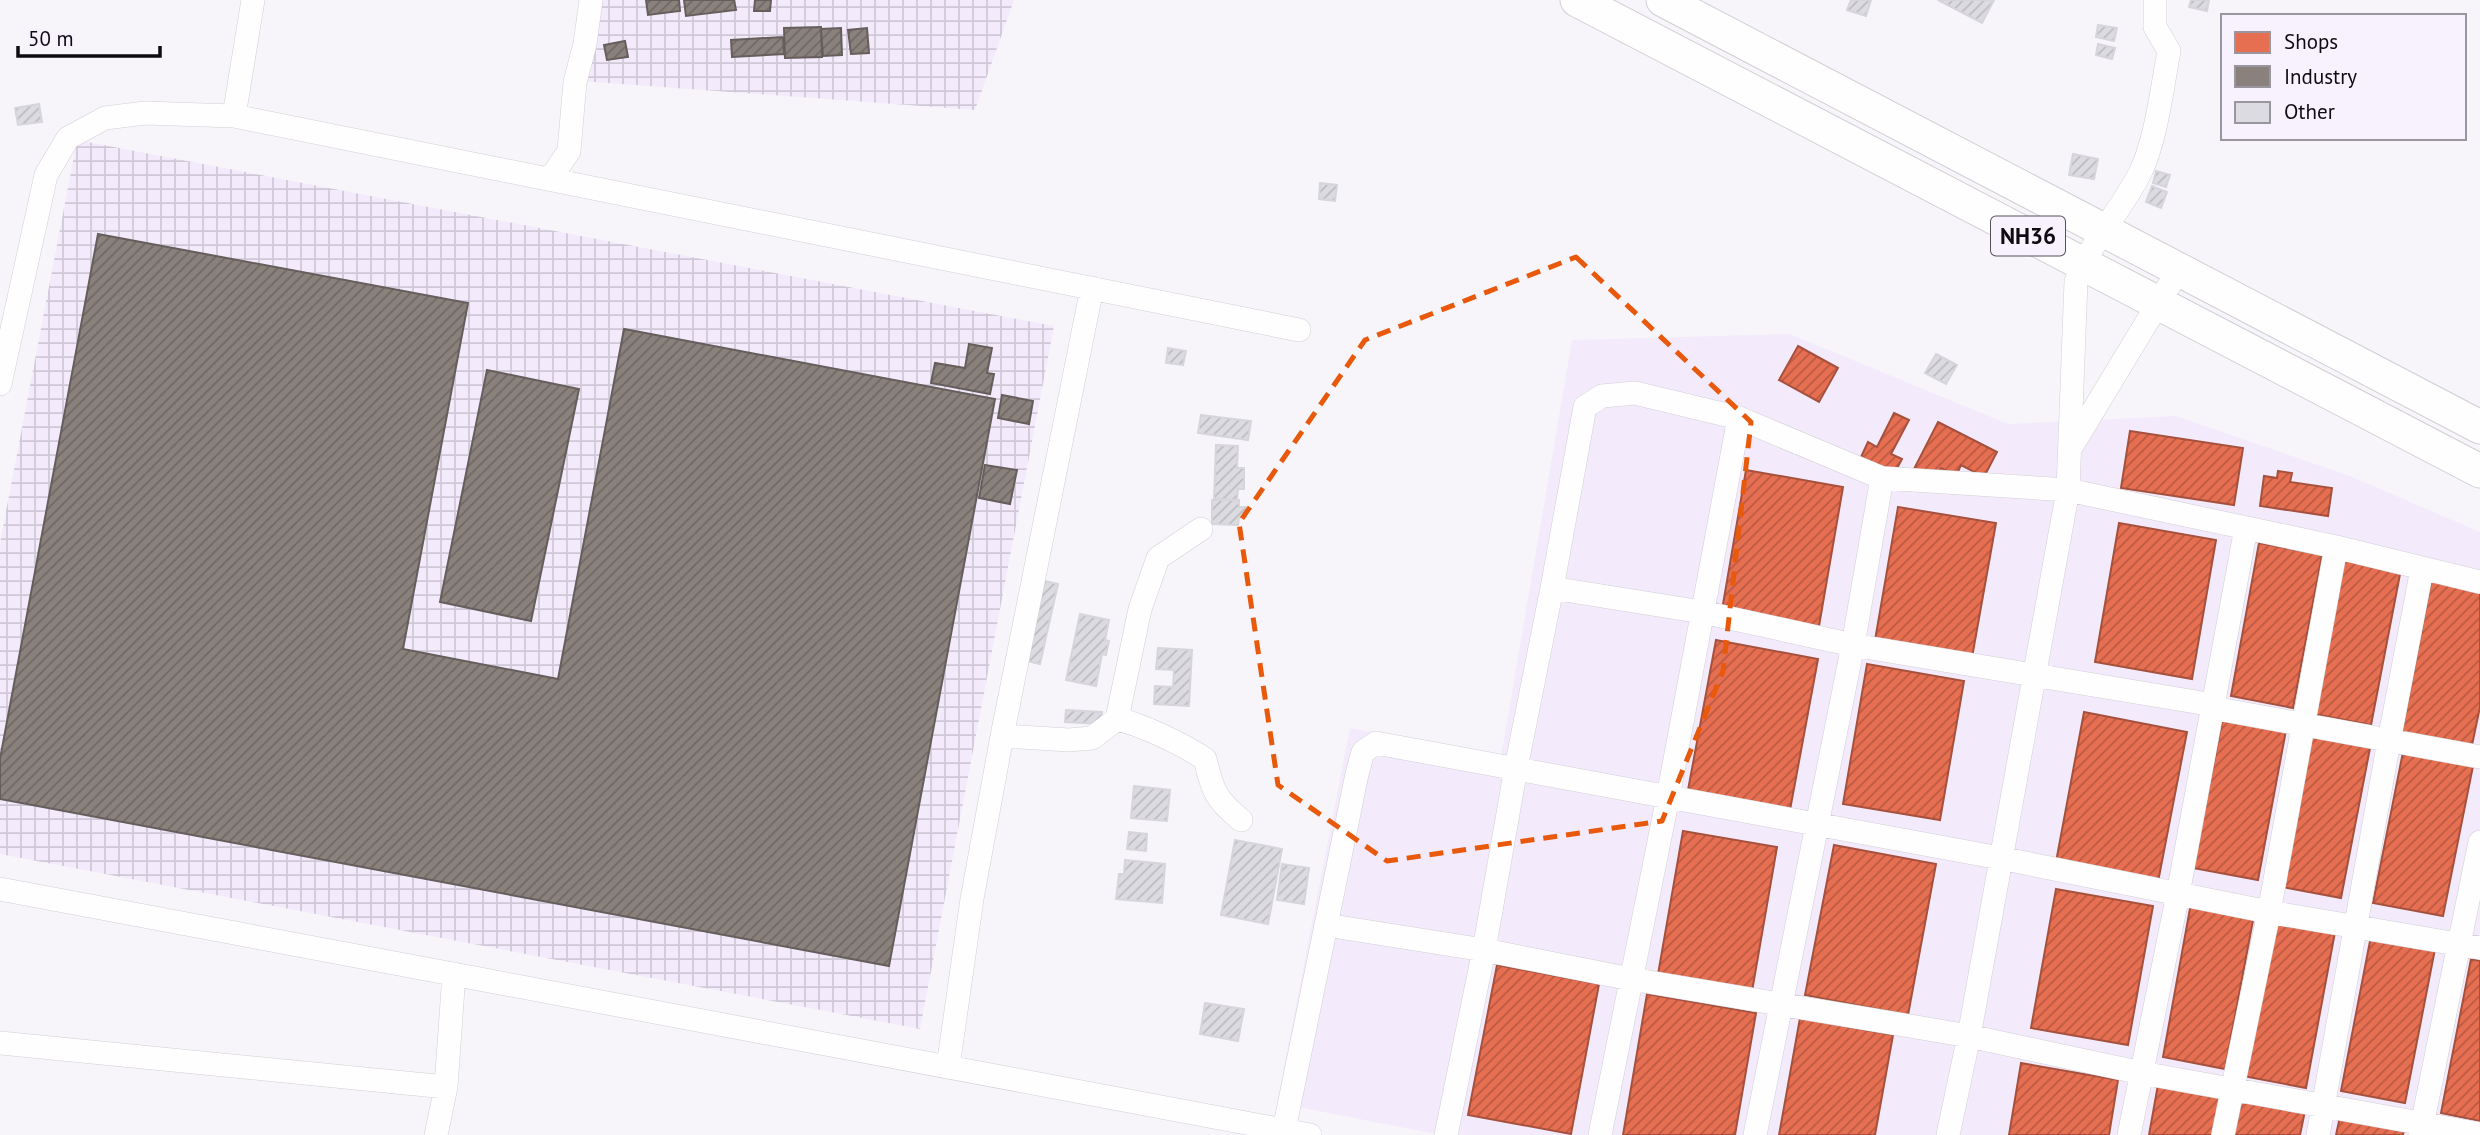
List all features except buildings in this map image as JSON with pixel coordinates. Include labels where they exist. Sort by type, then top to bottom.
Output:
[{"type":"highway","name":"NH36","points":[[1577,0],[2480,471]]},
{"type":"highway","name":"NH36","points":[[1663,0],[2480,426]]},
{"type":"street","points":[[234,116],[253,0]]},
{"type":"street","points":[[550,180],[569,150],[575,82],[585,44],[591,0]]},
{"type":"street","points":[[1948,1135],[1969,1036],[2067,490],[2076,281],[2082,264],[2140,173],[2153,130],[2169,51],[2155,27],[2155,0]]},
{"type":"street","points":[[0,384],[46,175],[68,138],[105,118],[145,113],[234,116],[1299,330]]},
{"type":"street","points":[[2068,452],[2179,269]]},
{"type":"street","points":[[948,1067],[972,899],[1002,736],[1092,288]]},
{"type":"street","points":[[1446,1135],[1484,950],[1516,768],[1586,407],[1602,396],[1634,393],[1738,418],[1882,478],[2067,490],[2336,547],[2480,582]]},
{"type":"street","points":[[1600,1135],[1668,797],[1738,418]]},
{"type":"street","points":[[1755,1135],[1853,645],[1882,478]]},
{"type":"street","points":[[1002,736],[1069,740],[1091,738],[1117,719],[1140,609],[1158,558],[1201,528]]},
{"type":"street","points":[[2129,1135],[2178,894],[2246,528]]},
{"type":"street","points":[[2224,1135],[2269,912],[2336,547]]},
{"type":"street","points":[[2318,1135],[2422,569]]},
{"type":"street","points":[[1552,588],[1702,612],[1853,645],[2034,674],[2480,757]]},
{"type":"street","points":[[1117,719],[1136,723],[1205,759],[1220,803],[1241,820]]},
{"type":"street","points":[[1284,1130],[1357,774],[1363,751],[1376,743],[2000,858],[2269,912],[2470,946]]},
{"type":"street","points":[[2421,1129],[2470,946],[2480,842]]},
{"type":"street","points":[[0,889],[1310,1135]]},
{"type":"street","points":[[1326,925],[1484,950],[1631,979],[1969,1036],[2142,1073],[2324,1105],[2421,1129],[2480,1134]]},
{"type":"street","points":[[436,1135],[446,1087],[454,974]]},
{"type":"street","points":[[0,1043],[446,1087]]},
{"type":"highlighted area","points":[[1576,257],[1751,422],[1723,671],[1662,821],[1387,861],[1278,785],[1239,523],[1365,340]]},
{"type":"shaded area","points":[[598,0],[1014,0],[975,110],[580,81]]},
{"type":"shaded area","points":[[77,140],[1054,326],[920,1029],[0,854],[0,543]]},
{"type":"shaded area","points":[[1790,334],[2008,424],[2176,416],[2350,476],[2480,532],[2480,1135],[1441,1135],[1277,1103],[1350,728],[1501,757],[1572,340]]}]
